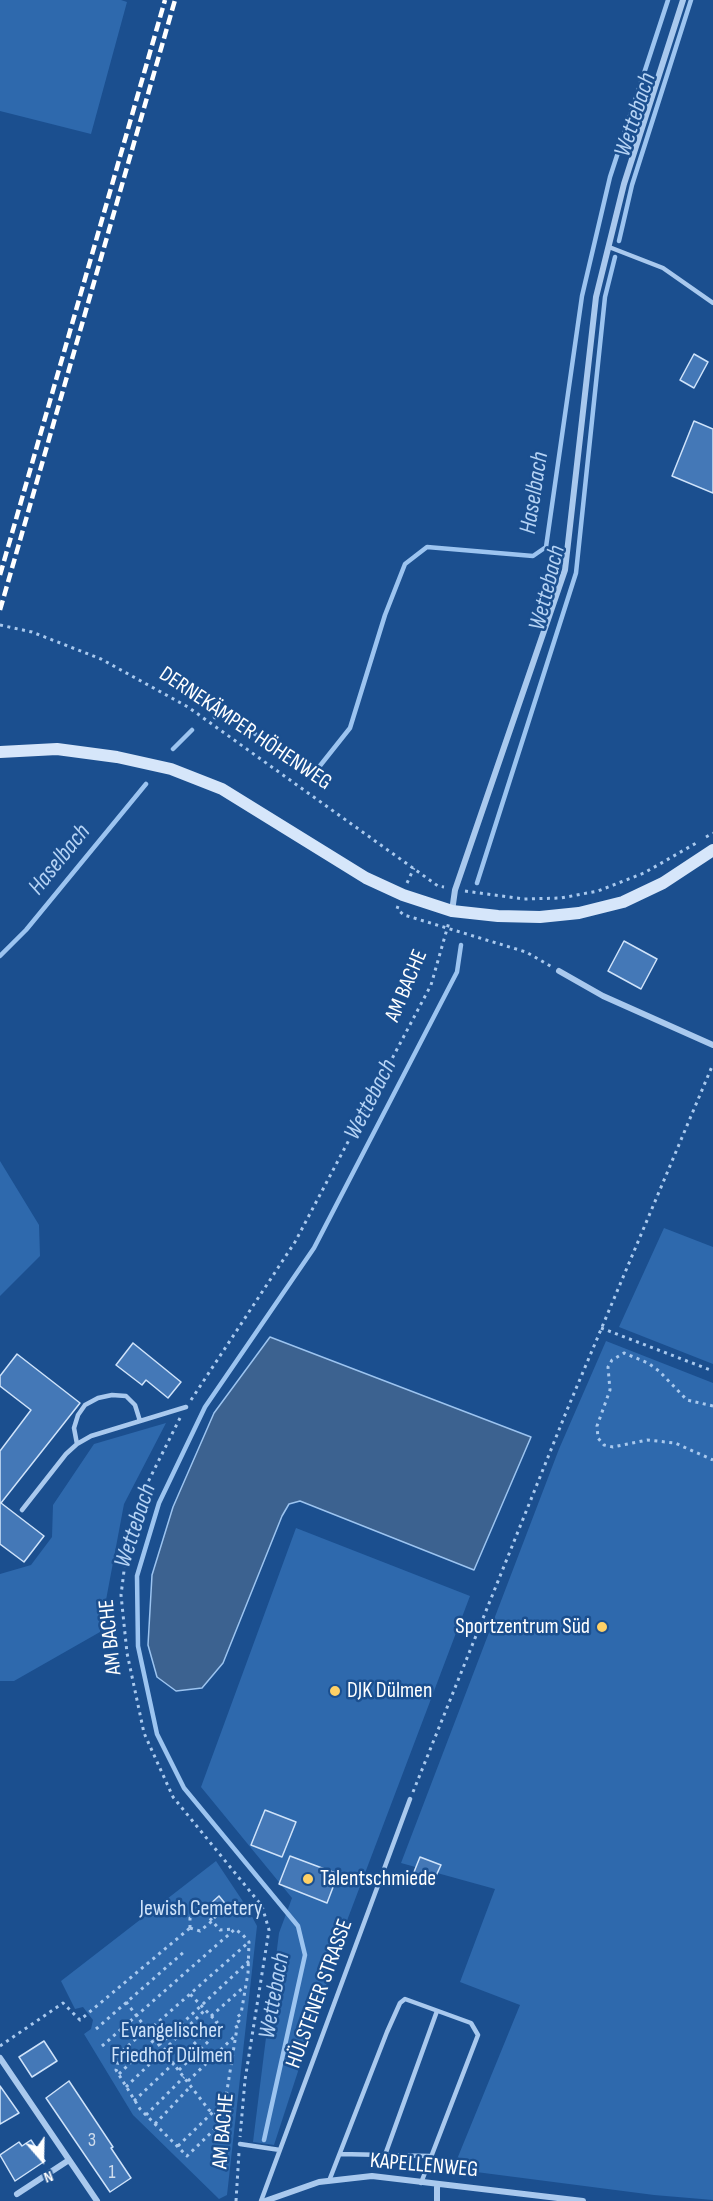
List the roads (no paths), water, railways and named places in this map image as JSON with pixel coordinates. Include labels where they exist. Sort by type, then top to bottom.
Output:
[{"type":"street","points":[[452,911],[455,890],[566,570],[596,297],[624,184],[683,0]]},
{"type":"street","points":[[0,753],[57,749],[117,757],[171,769],[222,789],[366,878],[403,895],[452,911],[530,917],[579,913],[623,902],[663,883],[713,850]]},
{"type":"street","points":[[559,971],[603,996],[713,1045]]},
{"type":"street","points":[[0,2058],[97,2201]]},
{"type":"street","points":[[17,2194],[69,2160]]},
{"type":"street","name":"KAPELLENWEG","points":[[263,2201],[319,2182],[372,2176],[583,2201]]},
{"type":"street","points":[[437,2185],[437,2201]]},
{"type":"lane","points":[[609,247],[663,268],[713,303]]},
{"type":"lane","points":[[77,1444],[74,1428],[78,1415],[85,1405],[98,1398],[112,1395],[126,1396],[135,1405],[140,1421]]},
{"type":"lane","points":[[22,1510],[66,1454],[77,1444],[91,1436],[186,1407]]},
{"type":"lane","name":"HÜLSTENER STRASSE","points":[[263,2201],[410,1799]]},
{"type":"lane","points":[[329,2181],[400,2003],[405,1999],[471,2024],[478,2035],[421,2183]]},
{"type":"lane","points":[[385,2155],[437,2011]]},
{"type":"lane","points":[[240,2144],[280,2150]]},
{"type":"lane","points":[[340,2154],[430,2157]]},
{"type":"waterway","name":"Haselbach","points":[[215,717],[223,712],[305,768],[319,767],[350,728],[385,615],[405,564],[427,547],[533,556],[546,547],[582,296],[610,177],[668,0]]},
{"type":"waterway","name":"Wettebach","points":[[619,241],[632,185],[691,0]]},
{"type":"waterway","name":"Wettebach","points":[[477,883],[576,573],[605,297],[615,257]]},
{"type":"waterway","name":"Haselbach","points":[[173,749],[192,730]]},
{"type":"waterway","name":"Haselbach","points":[[0,956],[26,930],[146,784]]},
{"type":"waterway","name":"Wettebach","points":[[264,2140],[305,1955],[298,1926],[184,1788],[157,1734],[138,1646],[137,1576],[159,1503],[205,1407],[314,1248],[457,972],[461,945]]},
{"type":"railway","points":[[0,575],[165,0]]},
{"type":"railway","points":[[0,610],[175,0]]},
{"type":"place","name":"Sportzentrum Süd","points":[[602,1627]]},
{"type":"place","name":"DJK Dülmen","points":[[335,1691]]},
{"type":"place","name":"Talentschmiede","points":[[308,1879]]},
{"type":"park label","name":"Jewish Cemetery","points":[[201,1909]]},
{"type":"park label","name":"Evangelischer Friedhof Dülmen","points":[[172,2044]]}]
